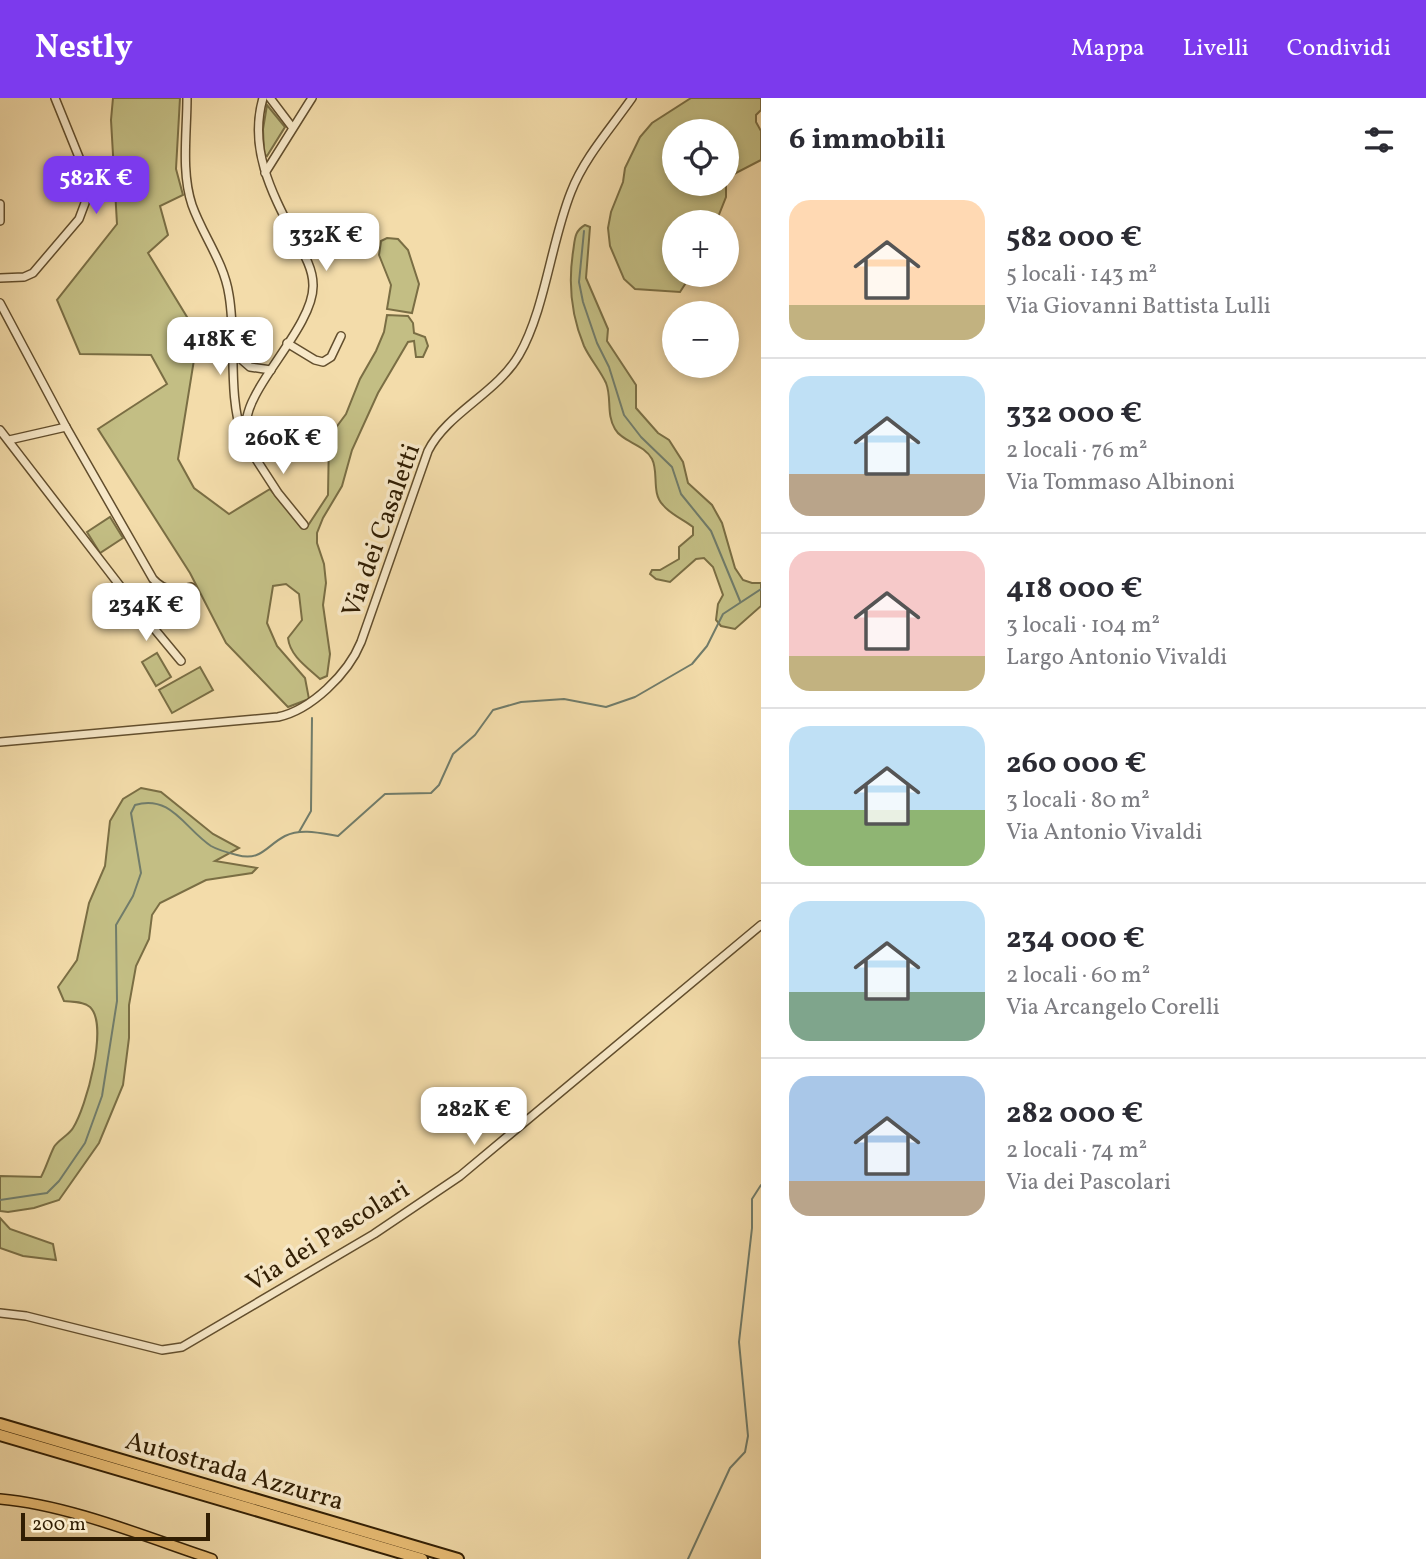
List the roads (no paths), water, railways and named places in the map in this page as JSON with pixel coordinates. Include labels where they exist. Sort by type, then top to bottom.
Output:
[{"type":"highway","name":"Autostrada Azzurra","points":[[0,1424],[458,1559]]},
{"type":"highway","name":"Autostrada Azzurra","points":[[0,1435],[422,1559]]},
{"type":"main road","points":[[0,1499],[53,1507],[212,1559]]},
{"type":"street","points":[[0,278],[24,277],[33,273],[83,212],[87,182],[85,172],[55,98]]},
{"type":"street","points":[[187,98],[187,187],[197,217],[226,281],[231,307],[235,400],[243,439],[278,493],[304,525]]},
{"type":"street","points":[[243,439],[252,402],[309,308],[313,293],[313,280],[308,263],[265,173],[258,135],[263,98]]},
{"type":"street","points":[[270,98],[292,127]]},
{"type":"street","points":[[265,173],[312,98]]},
{"type":"street","name":"Via dei Casaletti","points":[[0,742],[282,717],[304,708],[340,676],[351,662],[362,639],[428,451],[440,433],[496,383],[520,353],[534,318],[572,187],[632,98]]},
{"type":"street","points":[[0,204],[0,221]]},
{"type":"street","points":[[0,303],[66,427],[151,576],[162,587],[174,592]]},
{"type":"street","points":[[287,343],[323,362],[331,357],[341,336]]},
{"type":"street","points":[[234,352],[252,368],[271,370]]},
{"type":"street","points":[[9,440],[66,427]]},
{"type":"street","points":[[0,430],[181,661]]},
{"type":"street","points":[[137,608],[191,586]]},
{"type":"street","name":"Via dei Pascolari","points":[[0,1313],[26,1316],[162,1350],[183,1347],[374,1234],[456,1179],[761,925]]},
{"type":"waterway","points":[[584,231],[579,282],[583,302],[597,343],[609,367],[624,415],[641,437],[672,467],[681,494],[711,531],[740,601]]},
{"type":"waterway","points":[[0,1200],[47,1193],[59,1181],[85,1143],[102,1096],[117,1001],[116,925],[133,896],[141,873],[131,813],[135,805],[158,804],[177,815],[211,846],[245,857],[263,852],[285,836],[298,832],[338,836],[385,794],[431,793],[439,785],[453,754],[475,735],[493,710],[521,702],[564,699],[606,707],[635,697],[692,664],[707,646],[723,614],[761,589]]},
{"type":"waterway","points":[[299,832],[311,811],[312,718]]},
{"type":"waterway","points":[[688,1559],[730,1468],[745,1452],[748,1436],[739,1342],[752,1228],[752,1199],[761,1185]]}]
